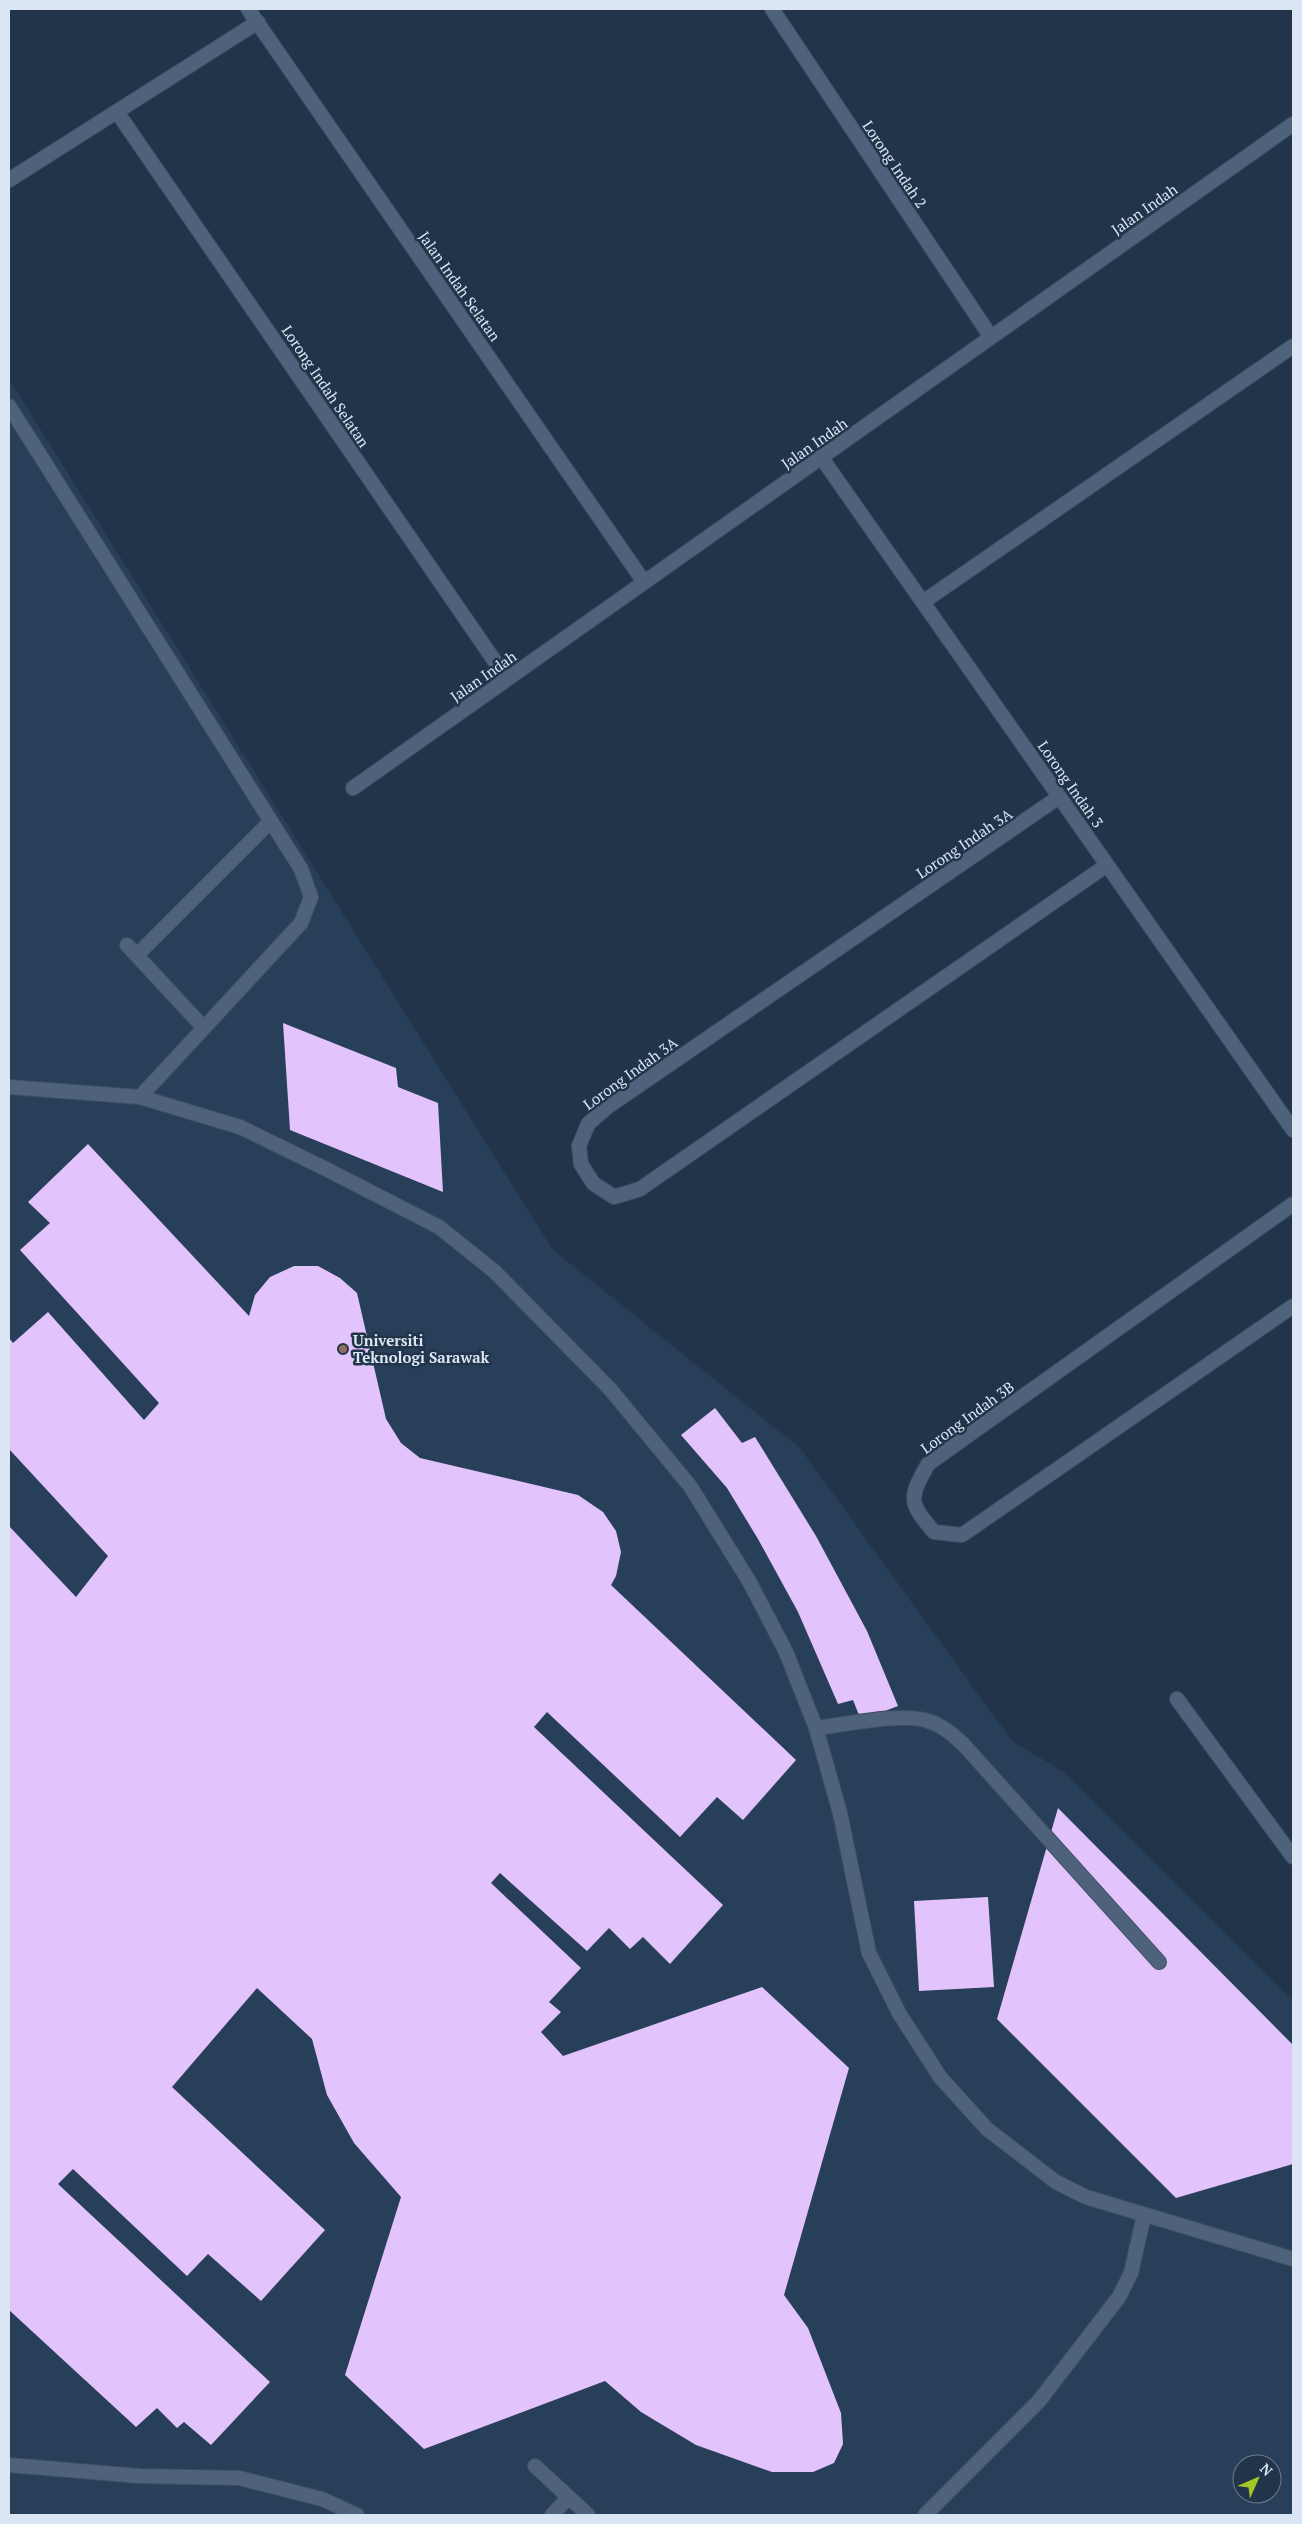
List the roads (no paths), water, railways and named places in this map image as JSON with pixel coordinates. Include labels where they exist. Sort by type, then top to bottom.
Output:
[{"type":"street","name":"Jalan Indah Selatan","points":[[248,9],[644,582]]},
{"type":"street","name":"Lorong Indah 2","points":[[772,9],[991,337]]},
{"type":"street","points":[[9,180],[258,22]]},
{"type":"street","name":"Lorong Indah Selatan","points":[[118,112],[507,679]]},
{"type":"street","name":"Jalan Indah","points":[[353,788],[1293,124]]},
{"type":"street","points":[[923,602],[1293,346]]},
{"type":"street","points":[[9,406],[270,822],[302,869],[311,897],[301,922],[140,1098]]},
{"type":"street","name":"Lorong Indah 3","points":[[821,457],[1293,1130]]},
{"type":"street","name":"Lorong Indah 3A","points":[[1059,797],[606,1108],[588,1124],[579,1146],[581,1164],[593,1183],[614,1197],[640,1189],[1107,865]]},
{"type":"street","points":[[137,955],[270,822]]},
{"type":"street","points":[[127,945],[204,1028]]},
{"type":"street","points":[[9,1087],[140,1098],[240,1127],[439,1226],[494,1271],[610,1389],[690,1486],[748,1581],[786,1652],[816,1728],[840,1813],[869,1953],[899,2013],[940,2077],[987,2128],[1056,2182],[1086,2196],[1144,2215],[1293,2259]]},
{"type":"street","name":"Lorong Indah 3B","points":[[1293,1204],[928,1464],[913,1490],[917,1512],[934,1532],[962,1535],[1293,1306]]},
{"type":"street","points":[[1177,1699],[1293,1856]]},
{"type":"street","points":[[816,1728],[908,1718],[926,1720],[944,1728],[963,1744],[1159,1962]]},
{"type":"street","points":[[925,2515],[1039,2401],[1119,2297],[1130,2273],[1144,2215]]},
{"type":"street","points":[[9,2465],[139,2476],[239,2478],[322,2499],[357,2515]]},
{"type":"street","points":[[535,2466],[588,2515]]},
{"type":"street","points":[[552,2515],[568,2497]]},
{"type":"place","name":"Universiti Teknologi Sarawak","points":[[343,1349]]}]
